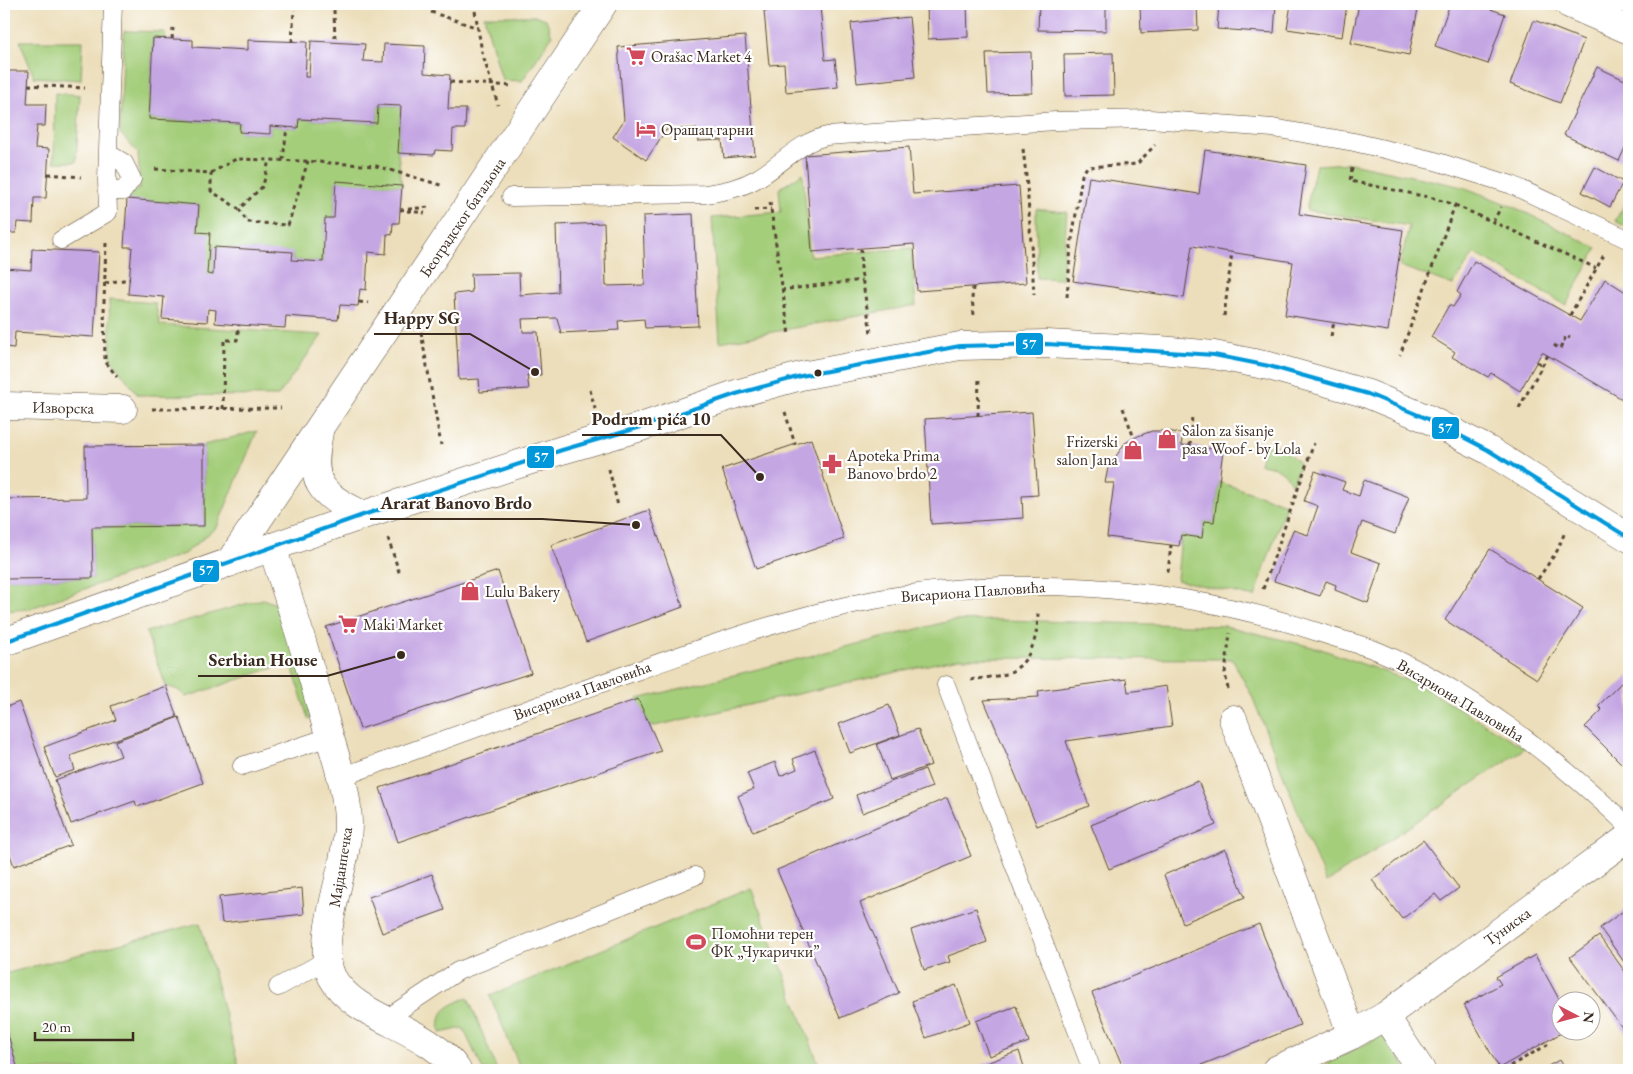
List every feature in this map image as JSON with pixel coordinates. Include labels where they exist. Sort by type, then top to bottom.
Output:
[{"type":"street","name":"Београдског батаљона","points":[[229,563],[603,4]]},
{"type":"street","points":[[1569,4],[1629,30]]},
{"type":"street","points":[[4,642],[363,515],[562,450],[641,427],[736,394],[801,376],[960,346],[1006,344],[1133,348],[1214,355],[1269,366],[1368,394],[1428,419],[1482,447],[1629,538]]},
{"type":"street","name":"Изворска","points":[[4,406],[123,409]]},
{"type":"street","name":"Београдског батаљона","points":[[319,428],[314,458],[317,479],[325,492],[335,501],[363,515]]},
{"type":"street","name":"Мајданпечка","points":[[272,547],[300,634],[341,777],[348,824],[346,847],[327,933],[328,968],[341,992],[430,1042],[449,1059],[457,1070]]},
{"type":"street","points":[[1233,719],[1352,1035]]},
{"type":"street","name":"Туниска","points":[[1276,1070],[1352,1035],[1385,1016],[1629,837]]},
{"type":"street","points":[[1385,1016],[1421,1070]]},
{"type":"lane","points":[[61,240],[108,212],[107,185],[113,4]]},
{"type":"lane","points":[[511,197],[706,194],[732,190],[759,178],[813,139],[827,136],[1056,121],[1173,120],[1273,128],[1354,142],[1435,161],[1512,185],[1629,240]]},
{"type":"lane","points":[[107,185],[123,191],[132,179],[124,163],[109,154]]},
{"type":"lane","name":"Висариона Павловића","points":[[341,777],[721,641],[787,620],[881,599],[973,588],[1058,586],[1164,597],[1256,614],[1305,627],[1380,652],[1470,702],[1541,749],[1589,788],[1629,827]]},
{"type":"lane","points":[[946,685],[1092,1070]]},
{"type":"lane","points":[[242,766],[330,737]]},
{"type":"lane","points":[[386,1019],[458,971],[695,876]]},
{"type":"lane","points":[[278,987],[316,966],[327,956]]},
{"type":"path","points":[[292,42],[294,10]]},
{"type":"path","points":[[334,10],[336,42]]},
{"type":"path","points":[[475,11],[491,85],[500,111]]},
{"type":"path","points":[[431,12],[478,28]]},
{"type":"path","points":[[172,39],[173,28]]},
{"type":"path","points":[[450,82],[517,86]]},
{"type":"path","points":[[28,85],[111,90]]},
{"type":"path","points":[[1067,297],[1071,246],[1082,175],[1087,167],[1137,164],[1164,135],[1173,120]]},
{"type":"path","points":[[283,160],[287,127]]},
{"type":"path","points":[[154,169],[211,173],[236,159],[308,161],[376,166],[439,184]]},
{"type":"path","points":[[239,209],[263,186],[269,160]]},
{"type":"path","points":[[211,173],[211,191],[239,209],[247,222],[288,225],[308,161]]},
{"type":"path","points":[[1025,173],[1030,208],[1034,295]]},
{"type":"path","points":[[48,174],[107,185]]},
{"type":"path","points":[[1350,181],[1433,198],[1455,205],[1596,268]]},
{"type":"path","points":[[1400,355],[1455,205]]},
{"type":"path","points":[[417,212],[400,210],[436,206]]},
{"type":"path","points":[[751,211],[770,209],[789,335]]},
{"type":"path","points":[[105,362],[106,238]]},
{"type":"path","points":[[861,249],[862,280],[868,318]]},
{"type":"path","points":[[1570,316],[1606,250]]},
{"type":"path","points":[[1224,316],[1232,252]]},
{"type":"path","points":[[105,283],[130,279]]},
{"type":"path","points":[[781,290],[862,280]]},
{"type":"path","points":[[972,299],[973,287]]},
{"type":"path","points":[[359,302],[364,302]]},
{"type":"path","points":[[1331,336],[1334,322]]},
{"type":"path","points":[[223,409],[224,340],[237,340],[239,325]]},
{"type":"path","points":[[420,326],[441,445]]},
{"type":"path","points":[[1554,345],[1560,349],[1566,336],[1570,338]]},
{"type":"path","points":[[1519,408],[1548,355]]},
{"type":"path","points":[[1537,362],[1543,365]]},
{"type":"path","points":[[978,416],[979,402]]},
{"type":"path","points":[[123,409],[281,408]]},
{"type":"path","points":[[1123,408],[1134,438]]},
{"type":"path","points":[[1190,446],[1192,416]]},
{"type":"path","points":[[1256,614],[1279,540],[1314,444]]},
{"type":"path","points":[[1538,579],[1557,551],[1578,505]]},
{"type":"path","points":[[386,532],[400,575]]},
{"type":"path","points":[[946,685],[1006,674],[1020,666],[1036,639],[1038,625]]},
{"type":"path","points":[[1225,673],[1229,641]]},
{"type":"path","points":[[1503,1070],[1549,1044]]},
{"type":"green space","points":[[484,16],[537,16],[546,19],[552,36],[522,81],[502,80]]},
{"type":"green space","points":[[124,31],[165,32],[165,39],[153,38],[149,119],[240,123],[240,132],[270,134],[270,126],[298,128],[299,119],[377,123],[378,105],[401,106],[398,153],[402,186],[336,182],[334,218],[325,218],[323,262],[292,260],[293,253],[214,247],[213,275],[207,274],[197,232],[199,205],[116,199],[140,189],[138,153],[120,133]]},
{"type":"green space","points":[[20,41],[83,41],[81,80],[34,77]]},
{"type":"green space","points":[[55,93],[80,95],[76,162],[54,162]]},
{"type":"green space","points":[[1351,163],[1463,187],[1514,207],[1597,248],[1566,305],[1474,253],[1453,285],[1400,266],[1409,226],[1306,210],[1316,165]]},
{"type":"green space","points":[[803,173],[810,256],[911,248],[916,305],[720,342],[712,218],[781,212],[779,189]]},
{"type":"green space","points":[[1629,197],[1629,228],[1615,221]]},
{"type":"green space","points":[[1036,209],[1067,212],[1062,279],[1037,278]]},
{"type":"green space","points":[[109,299],[155,303],[160,325],[322,335],[278,396],[138,395],[111,359]]},
{"type":"green space","points":[[257,431],[217,527],[184,554],[28,609],[4,611],[4,579],[93,578],[92,527],[204,526],[204,445]]},
{"type":"green space","points":[[1276,445],[1288,452],[1300,464],[1292,485],[1283,472],[1271,466],[1260,464],[1264,447]]},
{"type":"green space","points":[[1219,482],[1286,504],[1255,597],[1177,580],[1181,535],[1202,538],[1204,521],[1214,522]]},
{"type":"green space","points":[[263,599],[286,608],[315,716],[308,719],[291,662],[186,697],[178,690],[166,686],[146,632]]},
{"type":"green space","points":[[999,620],[1225,626],[1321,649],[1418,684],[1525,748],[1326,883],[1252,696],[1232,659],[959,658],[650,727],[638,699],[950,621]]},
{"type":"green space","name":"Помоћни терен ФК „Чукарички”","points":[[751,888],[821,1070],[521,1070],[490,996]]},
{"type":"green space","points":[[200,923],[240,1070],[4,1070],[4,974]]},
{"type":"green space","points":[[468,997],[497,1070],[483,1070],[463,1028],[440,1033],[440,1018],[445,1009]]},
{"type":"green space","points":[[1384,1035],[1407,1070],[1314,1070]]},
{"type":"building","points":[[927,4],[967,4],[968,37],[928,39]]},
{"type":"building","points":[[1039,4],[1106,4],[1106,31],[1038,30]]},
{"type":"building","points":[[1140,4],[1197,4],[1198,30],[1141,33]]},
{"type":"building","points":[[1219,4],[1276,4],[1274,33],[1217,29]]},
{"type":"building","points":[[1291,4],[1347,4],[1342,37],[1287,29]]},
{"type":"building","points":[[1359,4],[1419,4],[1409,55],[1351,43]]},
{"type":"building","points":[[1450,4],[1476,4],[1505,14],[1488,64],[1435,46]]},
{"type":"building","points":[[820,6],[825,60],[835,59],[838,87],[786,92],[784,64],[769,65],[764,11]]},
{"type":"building","points":[[909,17],[915,77],[857,83],[851,23]]},
{"type":"building","points":[[1534,20],[1584,40],[1560,103],[1510,84]]},
{"type":"building","points":[[745,36],[755,155],[724,158],[722,140],[698,141],[697,128],[666,130],[646,160],[613,137],[624,120],[618,47]]},
{"type":"building","points":[[153,38],[193,40],[193,47],[248,50],[248,40],[307,42],[305,77],[309,77],[311,41],[365,44],[363,61],[383,62],[384,44],[425,46],[424,73],[450,75],[448,109],[466,109],[465,129],[453,129],[452,151],[435,150],[434,155],[398,153],[401,106],[378,105],[377,123],[299,119],[298,128],[270,126],[270,134],[239,132],[240,123],[149,119]]},
{"type":"building","points":[[1031,52],[1032,93],[988,94],[986,53]]},
{"type":"building","points":[[1113,53],[1114,95],[1065,96],[1064,54]]},
{"type":"building","points":[[1597,67],[1629,82],[1629,139],[1619,161],[1564,135]]},
{"type":"building","points":[[4,71],[29,71],[27,104],[46,104],[45,126],[37,126],[35,148],[49,149],[46,198],[34,198],[33,223],[17,222],[16,233],[4,233]]},
{"type":"building","points":[[909,147],[913,194],[1019,186],[1026,283],[917,291],[914,244],[812,252],[805,155]]},
{"type":"building","points":[[1205,150],[1306,165],[1299,214],[1403,230],[1388,331],[1285,315],[1293,262],[1192,246],[1184,298],[1073,281],[1089,177],[1199,194]]},
{"type":"building","points":[[1595,167],[1623,182],[1610,207],[1582,192]]},
{"type":"building","points":[[336,181],[402,186],[399,223],[393,223],[392,235],[387,234],[386,254],[368,252],[366,290],[360,289],[358,306],[340,305],[338,320],[286,316],[285,328],[215,323],[216,310],[208,309],[207,322],[162,319],[164,297],[128,294],[132,247],[124,247],[127,199],[199,205],[197,232],[210,233],[207,274],[213,275],[214,247],[293,252],[292,260],[323,262],[325,218],[334,218]]},
{"type":"building","points":[[693,214],[698,326],[645,328],[644,319],[618,321],[619,330],[561,333],[557,318],[522,319],[523,332],[538,332],[541,375],[527,375],[529,389],[480,392],[479,379],[459,380],[454,294],[472,292],[471,274],[519,273],[520,295],[558,292],[556,225],[604,223],[606,286],[645,285],[643,216]]},
{"type":"building","points":[[32,249],[99,252],[94,337],[15,332],[14,348],[4,347],[4,268],[31,270]]},
{"type":"building","points":[[1474,261],[1580,321],[1605,279],[1629,294],[1629,403],[1542,352],[1520,391],[1491,373],[1488,377],[1452,357],[1455,352],[1431,337],[1449,305],[1453,307],[1461,295],[1457,292]]},
{"type":"building","points":[[1032,412],[1038,495],[1022,496],[1023,518],[931,524],[925,419]]},
{"type":"building","points":[[1152,431],[1168,431],[1183,434],[1181,445],[1223,450],[1214,522],[1204,521],[1202,538],[1181,535],[1179,546],[1107,537],[1114,483],[1105,483],[1108,468],[1125,443]]},
{"type":"building","points":[[811,439],[844,539],[756,569],[722,469]]},
{"type":"building","points":[[204,445],[204,526],[92,527],[93,578],[4,579],[4,499],[86,498],[85,446]]},
{"type":"building","points":[[1315,471],[1345,482],[1342,490],[1359,496],[1364,480],[1409,497],[1395,534],[1362,522],[1351,552],[1381,563],[1368,603],[1335,590],[1336,585],[1326,581],[1320,596],[1274,581],[1293,530],[1308,535],[1318,506],[1304,501]]},
{"type":"building","points":[[649,510],[683,607],[586,642],[551,545]]},
{"type":"building","points":[[1490,549],[1583,608],[1537,679],[1445,620]]},
{"type":"building","points":[[498,571],[531,673],[360,729],[326,627]]},
{"type":"building","points":[[1629,675],[1629,771],[1585,727],[1602,710],[1598,706]]},
{"type":"building","points":[[1126,679],[1128,692],[1166,686],[1172,726],[1066,741],[1089,806],[1037,826],[984,700],[1039,697],[1038,691]]},
{"type":"building","points":[[166,686],[177,717],[70,756],[75,770],[55,777],[44,747],[116,720],[111,706]]},
{"type":"building","points":[[638,699],[661,751],[398,842],[380,788]]},
{"type":"building","points":[[19,702],[71,845],[14,866],[4,838],[4,708]]},
{"type":"building","points":[[889,705],[900,735],[850,753],[839,724]]},
{"type":"building","points":[[179,717],[203,783],[137,807],[135,801],[71,824],[55,780],[121,756],[115,741]]},
{"type":"building","points":[[918,729],[931,765],[890,780],[877,744]]},
{"type":"building","points":[[815,750],[834,799],[753,832],[738,796],[754,789],[747,773],[775,762],[780,776],[797,769],[793,759]]},
{"type":"building","points":[[925,769],[932,787],[862,813],[856,795]]},
{"type":"building","points":[[1198,781],[1216,825],[1109,869],[1091,825]]},
{"type":"building","points":[[947,798],[971,856],[860,903],[899,993],[840,1018],[777,870]]},
{"type":"building","points":[[1423,840],[1459,888],[1441,901],[1435,894],[1402,919],[1372,880]]},
{"type":"building","points":[[1225,849],[1245,897],[1183,923],[1164,875]]},
{"type":"building","points":[[432,874],[445,910],[382,933],[369,897]]},
{"type":"building","points":[[302,888],[304,914],[222,923],[219,897]]},
{"type":"building","points":[[1629,907],[1629,969],[1600,928]]},
{"type":"building","points":[[976,908],[987,942],[948,956],[950,962],[924,970],[911,930]]},
{"type":"building","points":[[1259,924],[1300,1025],[1189,1070],[1124,1070],[1092,993]]},
{"type":"building","points":[[1599,936],[1629,977],[1629,1037],[1600,998],[1600,992],[1596,992],[1570,957]]},
{"type":"building","points":[[1535,955],[1555,992],[1550,992],[1550,1039],[1499,1068],[1464,1005],[1501,984],[1496,977]]},
{"type":"building","points":[[956,985],[970,1022],[926,1038],[912,1001]]},
{"type":"building","points":[[1016,1006],[1029,1042],[989,1056],[976,1021]]},
{"type":"building","points":[[4,1020],[18,1070],[4,1070]]},
{"type":"building","points":[[1019,1051],[1025,1070],[967,1070]]},
{"type":"building","points":[[1559,1060],[1565,1070],[1541,1070]]},
{"type":"transit line","name":"57","points":[[4,642],[363,515],[562,450],[641,427],[736,394],[801,376],[960,346],[1047,344],[1214,355],[1269,366],[1368,394],[1428,419],[1488,450],[1629,538]]},
{"type":"place","name":"Orašac Market 4","points":[[636,56]]},
{"type":"place","name":"Орашац гарни","points":[[646,129]]},
{"type":"place","name":"Happy SG","points":[[535,372]]},
{"type":"place","name":"Salon za šisanje pasa Woof - by Lola","points":[[1167,439]]},
{"type":"place","name":"Frizerski salon Jana","points":[[1133,450]]},
{"type":"place","name":"Apoteka Prima Banovo brdo 2","points":[[832,464]]},
{"type":"place","name":"Podrum pića 10","points":[[760,477]]},
{"type":"place","name":"Ararat Banovo Brdo","points":[[636,525]]},
{"type":"place","name":"Lulu Bakery","points":[[470,591]]},
{"type":"place","name":"Maki Market","points":[[348,624]]},
{"type":"place","name":"Serbian House","points":[[401,655]]},
{"type":"place","name":"Помоћни терен ФК „Чукарички”","points":[[696,942]]}]
